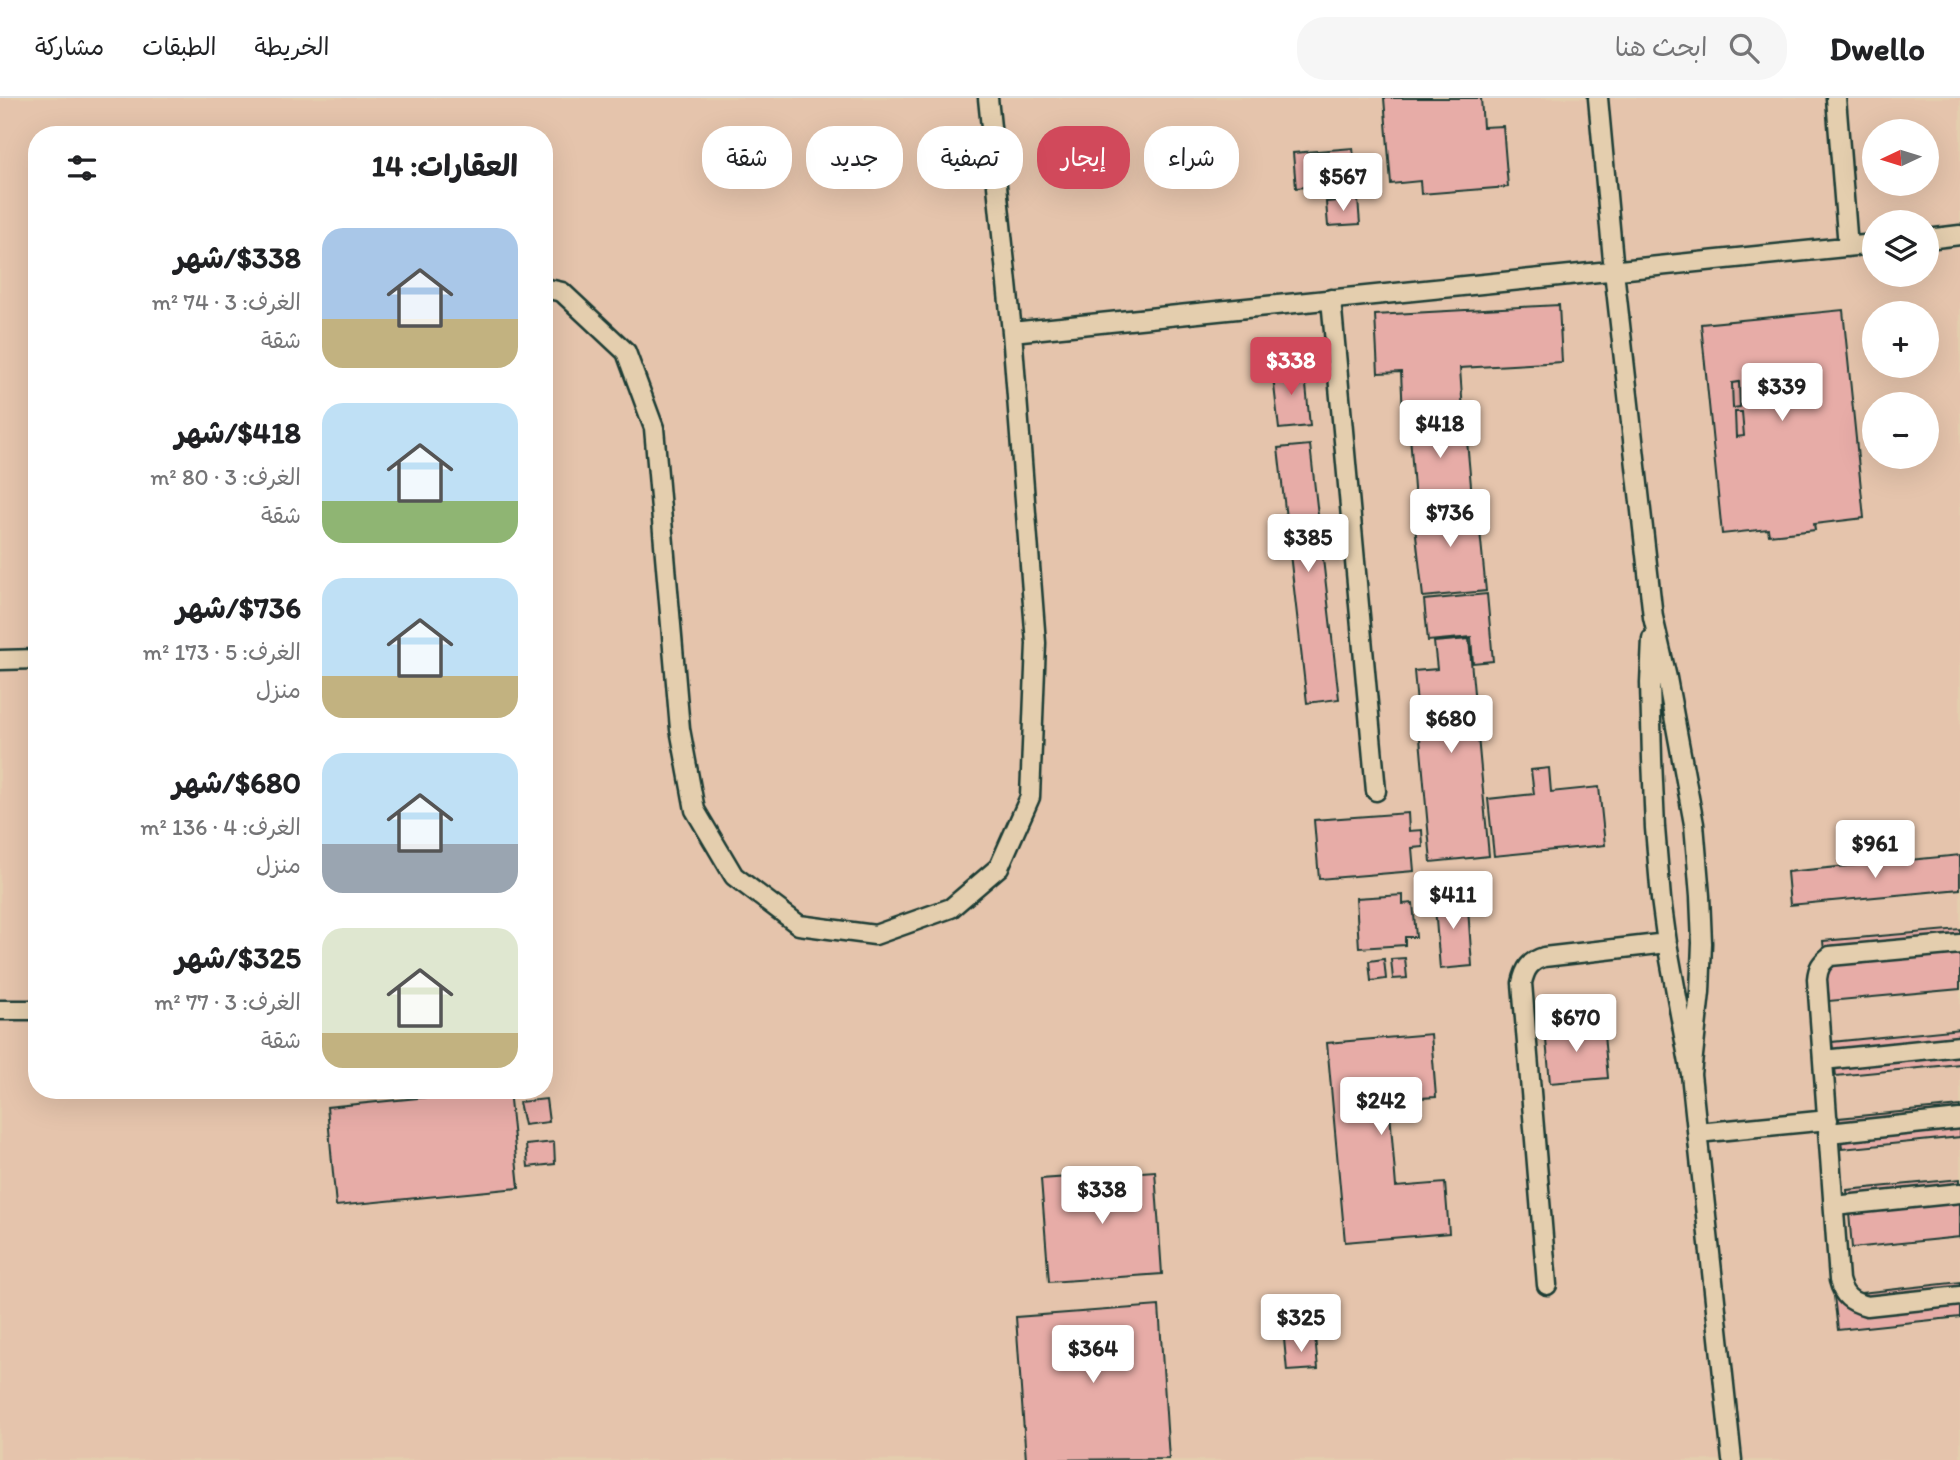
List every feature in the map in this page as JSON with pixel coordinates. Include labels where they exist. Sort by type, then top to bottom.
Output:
[{"type":"lane","points":[[553,290],[562,292],[626,352],[654,428],[680,729],[695,810],[734,876],[799,925],[875,935],[951,908],[999,867],[1030,797],[1036,643],[1012,332],[988,98]]},
{"type":"lane","points":[[1598,98],[1614,271],[1653,617],[1694,824],[1702,943],[1700,992],[1691,1074]]},
{"type":"lane","points":[[1836,98],[1848,247]]},
{"type":"lane","points":[[1939,238],[1960,235]]},
{"type":"lane","points":[[1012,332],[1862,245]]},
{"type":"lane","points":[[1331,299],[1376,791]]},
{"type":"lane","points":[[1653,617],[1650,684],[1655,828],[1667,943],[1691,1074],[1732,1460]]},
{"type":"lane","points":[[0,660],[28,659]]},
{"type":"lane","points":[[1547,1285],[1522,983],[1524,973],[1536,959],[1544,957],[1667,943]]},
{"type":"lane","points":[[1960,944],[1830,956],[1822,962],[1817,979],[1839,1280],[1842,1289],[1847,1297],[1867,1306],[1960,1296]]},
{"type":"lane","points":[[0,1010],[28,1010]]},
{"type":"lane","points":[[1823,1060],[1960,1046]]},
{"type":"lane","points":[[1698,1133],[1960,1119]]},
{"type":"lane","points":[[1834,1206],[1960,1193]]},
{"type":"shaded area","points":[[0,98],[1960,98],[1960,1460],[0,1460]]},
{"type":"building","points":[[1384,98],[1481,98],[1483,127],[1503,126],[1508,187],[1421,194],[1420,181],[1391,184]]},
{"type":"building","points":[[1353,148],[1356,182],[1296,188],[1293,153]]},
{"type":"building","points":[[1358,199],[1360,224],[1328,226],[1326,202]]},
{"type":"building","points":[[1559,305],[1562,362],[1460,368],[1463,412],[1403,416],[1401,372],[1378,373],[1375,315]]},
{"type":"building","points":[[1843,310],[1864,518],[1814,524],[1815,530],[1769,535],[1768,529],[1722,534],[1701,324]]},
{"type":"building","points":[[1304,365],[1310,426],[1279,429],[1272,368]]},
{"type":"building","points":[[1739,382],[1740,407],[1733,408],[1732,383]]},
{"type":"building","points":[[1735,412],[1742,412],[1744,436],[1736,437]]},
{"type":"building","points":[[1465,418],[1472,497],[1415,502],[1409,422]]},
{"type":"building","points":[[1310,445],[1339,699],[1307,703],[1278,448]]},
{"type":"building","points":[[1477,501],[1486,591],[1423,597],[1413,508]]},
{"type":"building","points":[[1487,594],[1493,661],[1473,663],[1471,637],[1428,641],[1424,600]]},
{"type":"building","points":[[1469,639],[1489,856],[1431,862],[1414,671],[1437,669],[1434,642]]},
{"type":"building","points":[[1549,768],[1551,792],[1599,787],[1605,845],[1494,856],[1488,799],[1534,794],[1531,770]]},
{"type":"building","points":[[1408,813],[1409,831],[1422,830],[1423,847],[1412,848],[1414,871],[1319,879],[1314,820]]},
{"type":"building","points":[[1960,855],[1960,889],[1790,905],[1787,872]]},
{"type":"building","points":[[1467,893],[1472,966],[1440,969],[1434,895]]},
{"type":"building","points":[[1403,895],[1403,904],[1413,903],[1416,937],[1405,937],[1405,945],[1359,948],[1356,898]]},
{"type":"building","points":[[1960,929],[1960,989],[1829,1001],[1823,941]]},
{"type":"building","points":[[1405,958],[1407,978],[1393,979],[1391,959]]},
{"type":"building","points":[[1384,959],[1386,979],[1371,981],[1369,961]]},
{"type":"building","points":[[1603,1024],[1608,1078],[1550,1083],[1545,1029]]},
{"type":"building","points":[[1960,1029],[1960,1064],[1836,1076],[1832,1042]]},
{"type":"building","points":[[1431,1034],[1436,1097],[1389,1100],[1396,1187],[1445,1183],[1449,1233],[1345,1242],[1327,1043]]},
{"type":"building","points":[[408,1099],[510,1099],[519,1188],[336,1206],[327,1107]]},
{"type":"building","points":[[546,1099],[549,1122],[524,1125],[519,1102]]},
{"type":"building","points":[[1960,1106],[1960,1137],[1842,1149],[1839,1118]]},
{"type":"building","points":[[554,1142],[555,1164],[528,1167],[526,1145]]},
{"type":"building","points":[[1155,1171],[1162,1274],[1049,1282],[1041,1179]]},
{"type":"building","points":[[1960,1179],[1960,1237],[1852,1248],[1847,1190]]},
{"type":"building","points":[[1960,1282],[1960,1317],[1838,1330],[1834,1296]]},
{"type":"building","points":[[1159,1306],[1169,1459],[1026,1460],[1016,1317]]},
{"type":"building","points":[[1315,1336],[1318,1369],[1287,1371],[1284,1339]]}]
